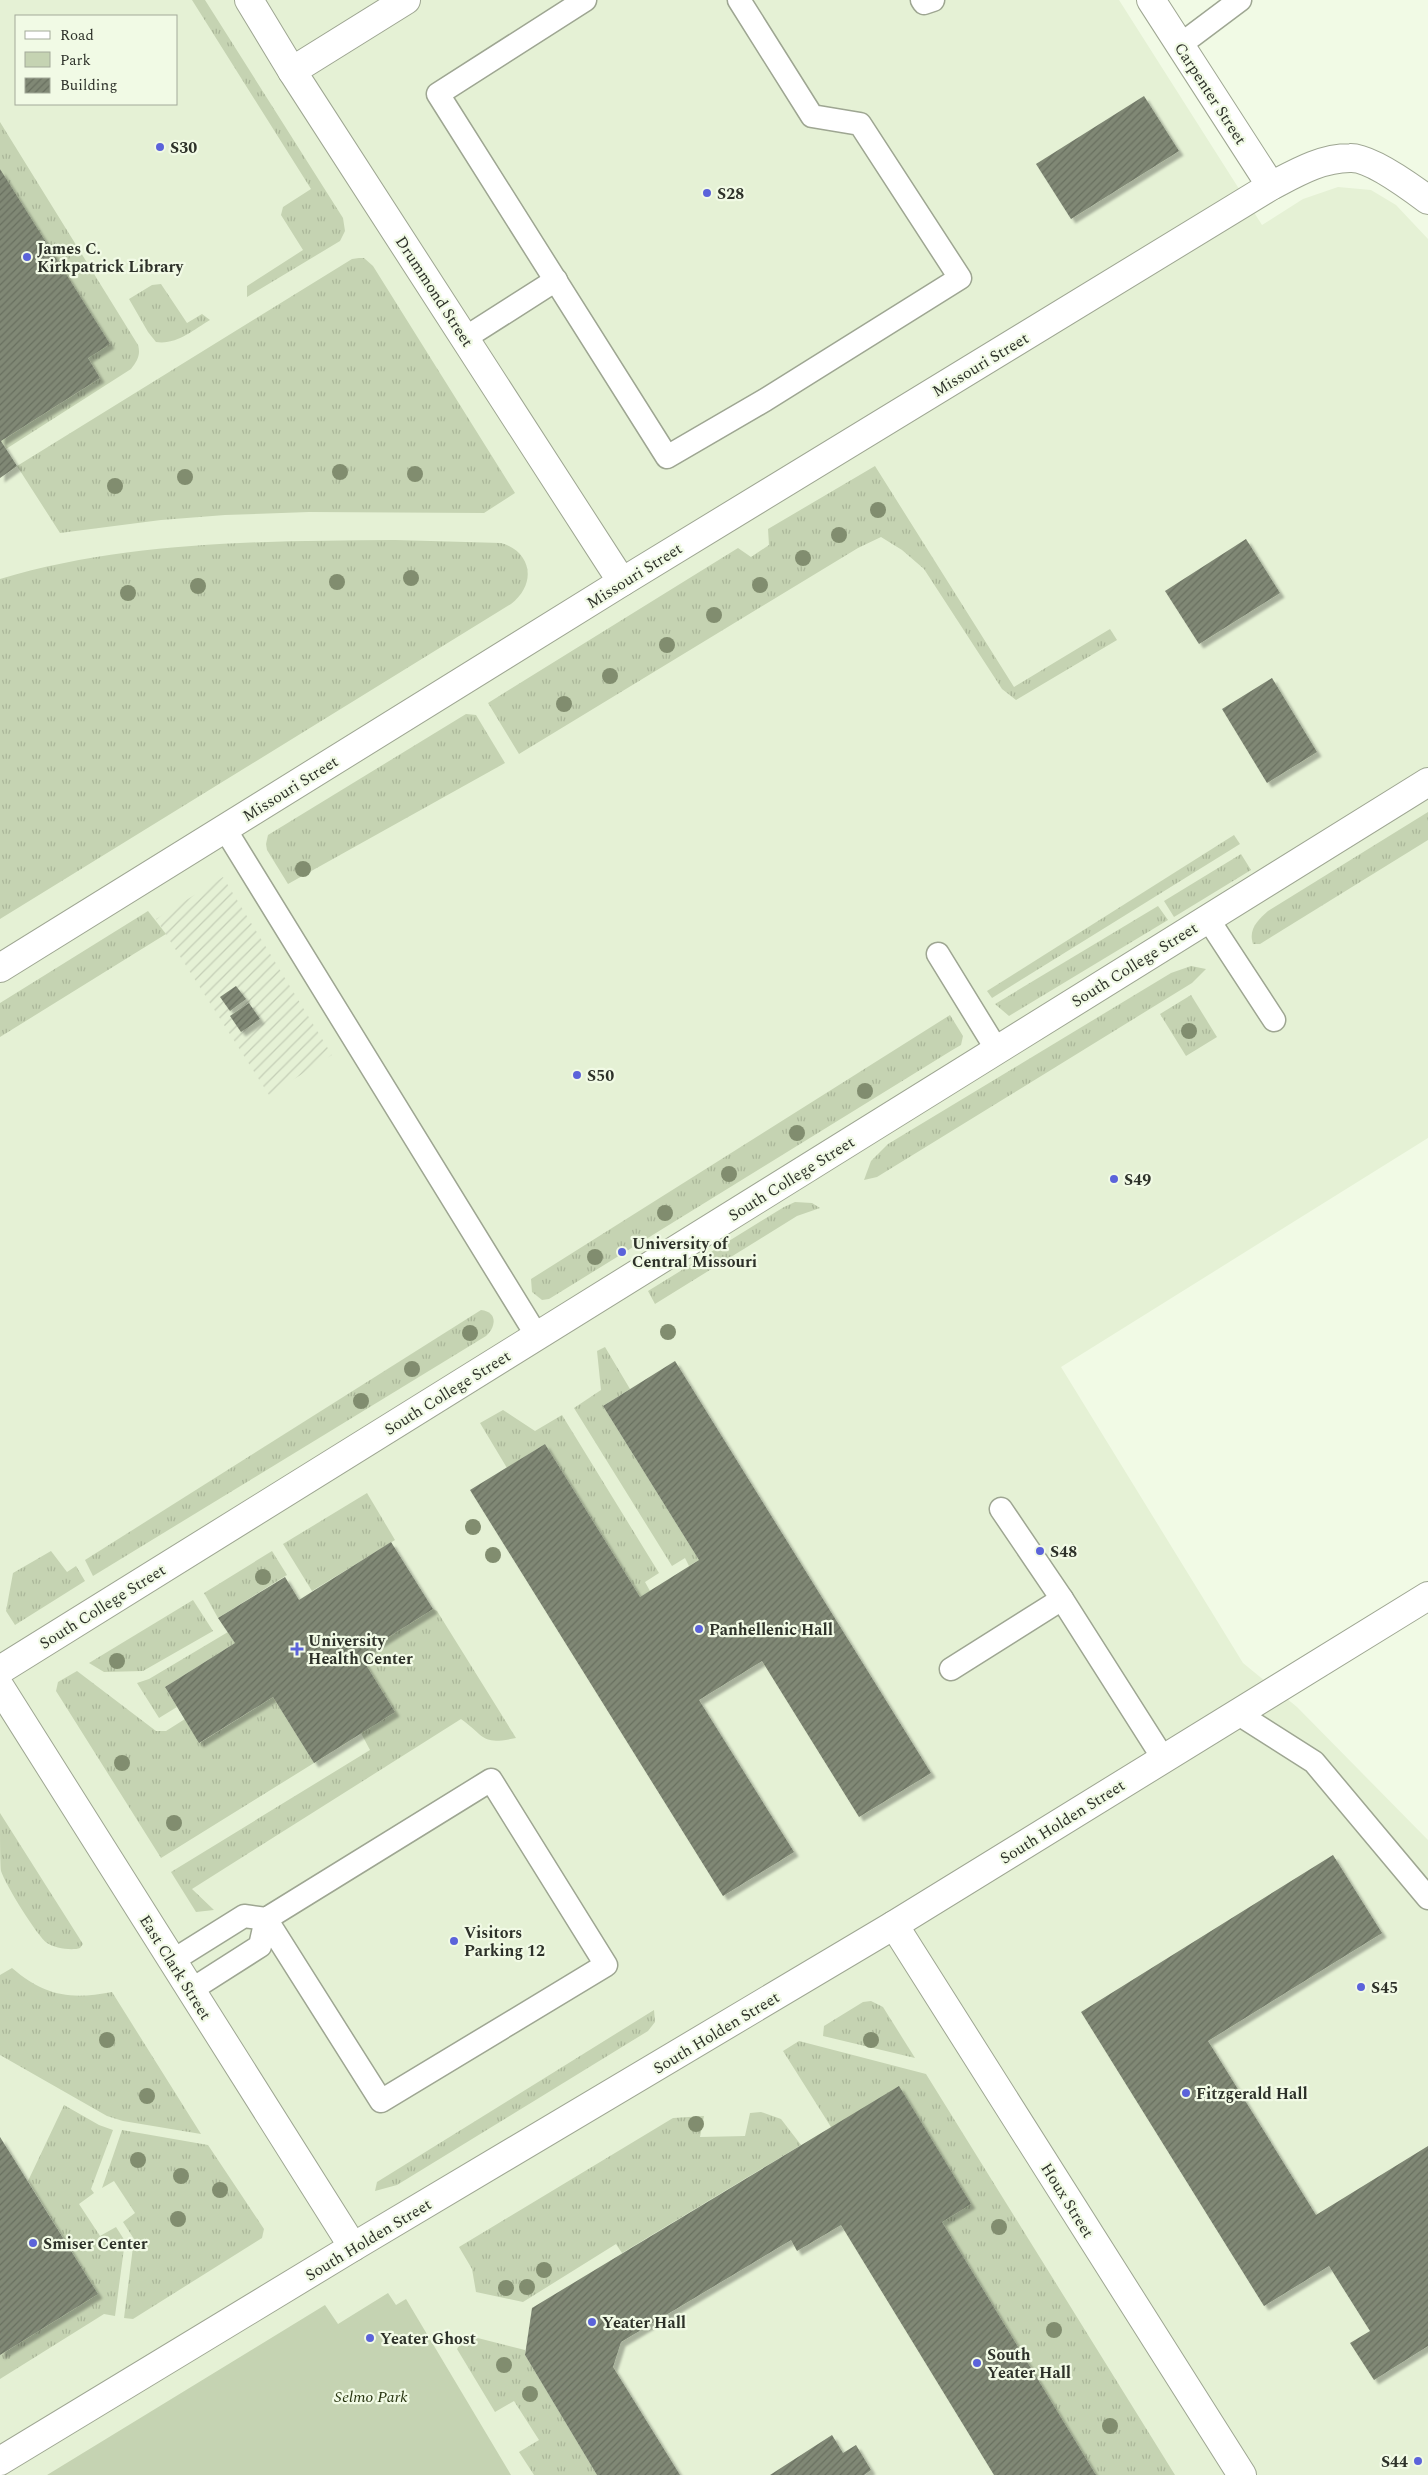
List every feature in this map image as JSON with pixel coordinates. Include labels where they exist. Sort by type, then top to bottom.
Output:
[{"type":"street","name":"Drummond Street","points":[[248,0],[622,582]]},
{"type":"street","points":[[292,71],[406,0]]},
{"type":"street","name":"Carpenter Street","points":[[1150,0],[1271,186]]},
{"type":"street","name":"Missouri Street","points":[[0,968],[622,582],[1271,186],[1316,164],[1352,157],[1393,174],[1428,200]]},
{"type":"street","name":"South College Street","points":[[0,1670],[1428,782]]},
{"type":"street","name":"South Holden Street","points":[[0,2461],[353,2247],[894,1925],[1428,1596]]},
{"type":"street","name":"East Clark Street","points":[[0,1687],[353,2247]]},
{"type":"street","name":"Houx Street","points":[[894,1925],[1242,2475]]},
{"type":"lane","points":[[585,0],[438,94],[668,457],[765,400],[960,278],[860,124],[812,116],[740,0]]},
{"type":"lane","points":[[922,0],[924,3],[933,0]]},
{"type":"lane","points":[[1180,45],[1240,0]]},
{"type":"lane","points":[[465,338],[556,280]]},
{"type":"lane","points":[[225,829],[537,1336]]},
{"type":"lane","points":[[1208,919],[1274,1020]]},
{"type":"lane","points":[[938,954],[997,1050]]},
{"type":"lane","points":[[1001,1509],[1062,1599],[1163,1758]]},
{"type":"lane","points":[[951,1669],[1062,1599]]},
{"type":"lane","points":[[1237,1713],[1314,1762],[1428,1898]]},
{"type":"lane","points":[[172,1961],[244,1916],[266,1918],[491,1780],[606,1965],[381,2101],[266,1918]]},
{"type":"lane","points":[[191,1990],[260,1946],[266,1918]]},
{"type":"shaded area","name":"University of Central Missouri","points":[[0,0],[1119,0],[1262,225],[1303,199],[1338,187],[1371,190],[1396,205],[1428,239],[1428,1138],[1061,1367],[1243,1663],[1297,1707],[1428,1840],[1428,2475],[0,2475]]},
{"type":"shaded area","points":[[223,877],[332,1055],[269,1095],[156,919]]},
{"type":"green space","points":[[192,0],[205,0],[343,218],[345,231],[340,241],[247,297],[247,286],[303,250],[281,215],[283,207],[311,189]]},
{"type":"green space","points":[[0,122],[138,345],[139,352],[137,361],[131,369],[6,449],[1,441],[100,378],[88,358],[0,169]]},
{"type":"green space","points":[[364,258],[373,266],[515,493],[484,513],[309,512],[225,515],[161,520],[60,533],[17,466],[352,259]]},
{"type":"green space","points":[[161,284],[187,323],[202,314],[210,320],[178,339],[156,342],[129,299],[152,285]]},
{"type":"green space","points":[[875,466],[1014,687],[1110,629],[1117,640],[1016,700],[1002,689],[924,569],[902,550],[881,537],[858,548],[519,754],[488,703],[738,548],[751,557],[769,545],[768,529]]},
{"type":"green space","points":[[395,540],[501,543],[511,547],[525,561],[527,578],[525,587],[511,604],[0,919],[0,579],[48,566],[146,550],[246,543]]},
{"type":"green space","points":[[466,714],[476,715],[505,763],[288,884],[267,850],[268,835]]},
{"type":"green space","points":[[1428,812],[1428,840],[1260,944],[1253,944],[1253,929],[1268,911]]},
{"type":"green space","points":[[1234,835],[1240,844],[992,998],[987,991]]},
{"type":"green space","points":[[1241,854],[1251,870],[1174,917],[1164,901]]},
{"type":"green space","points":[[1158,906],[1168,920],[1009,1016],[995,1004]]},
{"type":"green space","points":[[148,911],[166,934],[0,1037],[0,1003]]},
{"type":"green space","points":[[1191,966],[1206,969],[1192,983],[877,1177],[864,1180],[871,1161],[888,1144],[1171,973]]},
{"type":"green space","points":[[1191,995],[1217,1037],[1186,1056],[1160,1014]]},
{"type":"green space","points":[[950,1015],[963,1036],[961,1045],[549,1299],[542,1300],[532,1292],[531,1279]]},
{"type":"green space","points":[[795,1202],[812,1203],[820,1208],[797,1216],[655,1304],[648,1291]]},
{"type":"green space","points":[[481,1310],[487,1311],[494,1320],[492,1328],[486,1336],[93,1576],[85,1560]]},
{"type":"green space","points":[[605,1347],[630,1389],[603,1406],[699,1560],[689,1566],[685,1558],[672,1566],[574,1408],[601,1390],[597,1351]]},
{"type":"green space","points":[[503,1410],[535,1431],[562,1415],[659,1573],[645,1582],[650,1591],[640,1597],[545,1444],[507,1468],[480,1423]]},
{"type":"green space","points":[[367,1493],[395,1540],[312,1591],[283,1544]]},
{"type":"green space","points":[[51,1551],[67,1572],[76,1566],[85,1581],[15,1625],[6,1611],[13,1573]]},
{"type":"green space","points":[[272,1551],[287,1575],[218,1618],[204,1593]]},
{"type":"green space","points":[[193,1600],[213,1631],[143,1671],[104,1672],[89,1663]]},
{"type":"green space","points":[[433,1609],[437,1611],[516,1738],[490,1740],[461,1719],[192,1889],[214,1910],[196,1912],[171,1872],[370,1750],[361,1733],[395,1712],[360,1655]]},
{"type":"green space","points":[[228,1632],[235,1643],[165,1687],[177,1707],[159,1718],[137,1683],[149,1679]]},
{"type":"green space","points":[[77,1671],[156,1731],[166,1731],[185,1719],[200,1743],[273,1697],[314,1763],[161,1858],[56,1691],[58,1682]]},
{"type":"green space","points":[[0,1813],[83,1944],[80,1948],[63,1948],[47,1943],[36,1931],[15,1898],[1,1871]]},
{"type":"green space","points":[[12,1968],[36,1985],[59,1994],[83,1996],[112,1992],[201,2134],[123,2121],[107,2116],[0,2055],[0,1975]]},
{"type":"green space","points":[[871,2001],[883,2007],[915,2058],[823,2036],[824,2026],[863,2002]]},
{"type":"green space","points":[[654,2010],[655,2022],[648,2031],[397,2185],[375,2191],[377,2182]]},
{"type":"green space","points":[[799,2041],[926,2074],[1175,2475],[1096,2475],[942,2222],[970,2204],[831,2127],[783,2051]]},
{"type":"green space","points":[[64,2105],[99,2125],[113,2130],[91,2189],[94,2193],[79,2204],[100,2236],[116,2227],[125,2241],[115,2316],[104,2314],[0,2379],[0,2355],[98,2294],[28,2181]]},
{"type":"green space","points":[[761,2112],[781,2119],[801,2145],[622,2253],[616,2244],[523,2302],[476,2292],[472,2269],[459,2247],[673,2118],[704,2116],[700,2137],[745,2136],[750,2113]]},
{"type":"green space","points":[[122,2130],[208,2145],[264,2229],[262,2238],[133,2319],[124,2318],[134,2239],[123,2222],[135,2213],[114,2181],[102,2188]]},
{"type":"green space","name":"Selmo Park","points":[[388,2293],[396,2305],[406,2299],[511,2475],[47,2475],[325,2305],[338,2324]]},
{"type":"green space","points":[[466,2335],[525,2350],[525,2355],[597,2475],[534,2475],[519,2452],[539,2440],[514,2401],[495,2412],[457,2349]]},
{"type":"building","points":[[1144,96],[1179,151],[1071,219],[1036,164]]},
{"type":"building","name":"James C. Kirkpatrick Library","points":[[0,169],[110,344],[88,358],[100,378],[1,441],[17,466],[0,478]]},
{"type":"building","points":[[1246,539],[1280,593],[1199,644],[1165,591]]},
{"type":"building","points":[[1272,678],[1317,752],[1267,783],[1222,709]]},
{"type":"building","points":[[236,986],[246,999],[230,1011],[220,997]]},
{"type":"building","points":[[249,1003],[260,1019],[241,1032],[230,1016]]},
{"type":"building","name":"Panhellenic Hall","points":[[675,1361],[931,1773],[859,1817],[762,1661],[699,1700],[794,1852],[723,1896],[470,1490],[545,1444],[640,1597],[699,1560],[603,1406]]},
{"type":"building","name":"University Health Center","points":[[391,1542],[433,1609],[360,1655],[395,1712],[314,1763],[273,1697],[199,1743],[165,1687],[235,1643],[218,1618],[285,1577],[299,1600]]},
{"type":"building","name":"Fitzgerald Hall","points":[[1333,1855],[1382,1933],[1208,2041],[1316,2215],[1428,2146],[1428,2346],[1374,2380],[1350,2343],[1370,2331],[1329,2266],[1264,2306],[1081,2012]]},
{"type":"building","name":"South Yeater Hall","points":[[899,2086],[971,2204],[942,2222],[1096,2475],[994,2475],[841,2225],[797,2251],[791,2240],[621,2342],[613,2367],[680,2475],[597,2475],[525,2355],[532,2308]]},
{"type":"building","name":"Smiser Center","points":[[0,2137],[98,2294],[0,2355]]},
{"type":"building","points":[[832,2435],[843,2453],[856,2445],[871,2470],[864,2475],[770,2475]]},
{"type":"place","name":"S30","points":[[160,147]]},
{"type":"place","name":"S28","points":[[707,193]]},
{"type":"place","name":"James C. Kirkpatrick Library","points":[[27,257]]},
{"type":"place","name":"S50","points":[[577,1075]]},
{"type":"place","name":"S49","points":[[1114,1179]]},
{"type":"place","name":"University of Central Missouri","points":[[622,1252]]},
{"type":"place","name":"S48","points":[[1040,1551]]},
{"type":"place","name":"Panhellenic Hall","points":[[699,1629]]},
{"type":"place","name":"University Health Center","points":[[297,1649]]},
{"type":"place","name":"Visitors Parking 12","points":[[454,1941]]},
{"type":"place","name":"S45","points":[[1361,1987]]},
{"type":"place","name":"Fitzgerald Hall","points":[[1186,2093]]},
{"type":"place","name":"Smiser Center","points":[[33,2243]]},
{"type":"place","name":"Yeater Hall","points":[[592,2322]]},
{"type":"place","name":"Yeater Ghost","points":[[370,2338]]},
{"type":"place","name":"South Yeater Hall","points":[[977,2363]]},
{"type":"place","name":"S44","points":[[1418,2461]]}]
